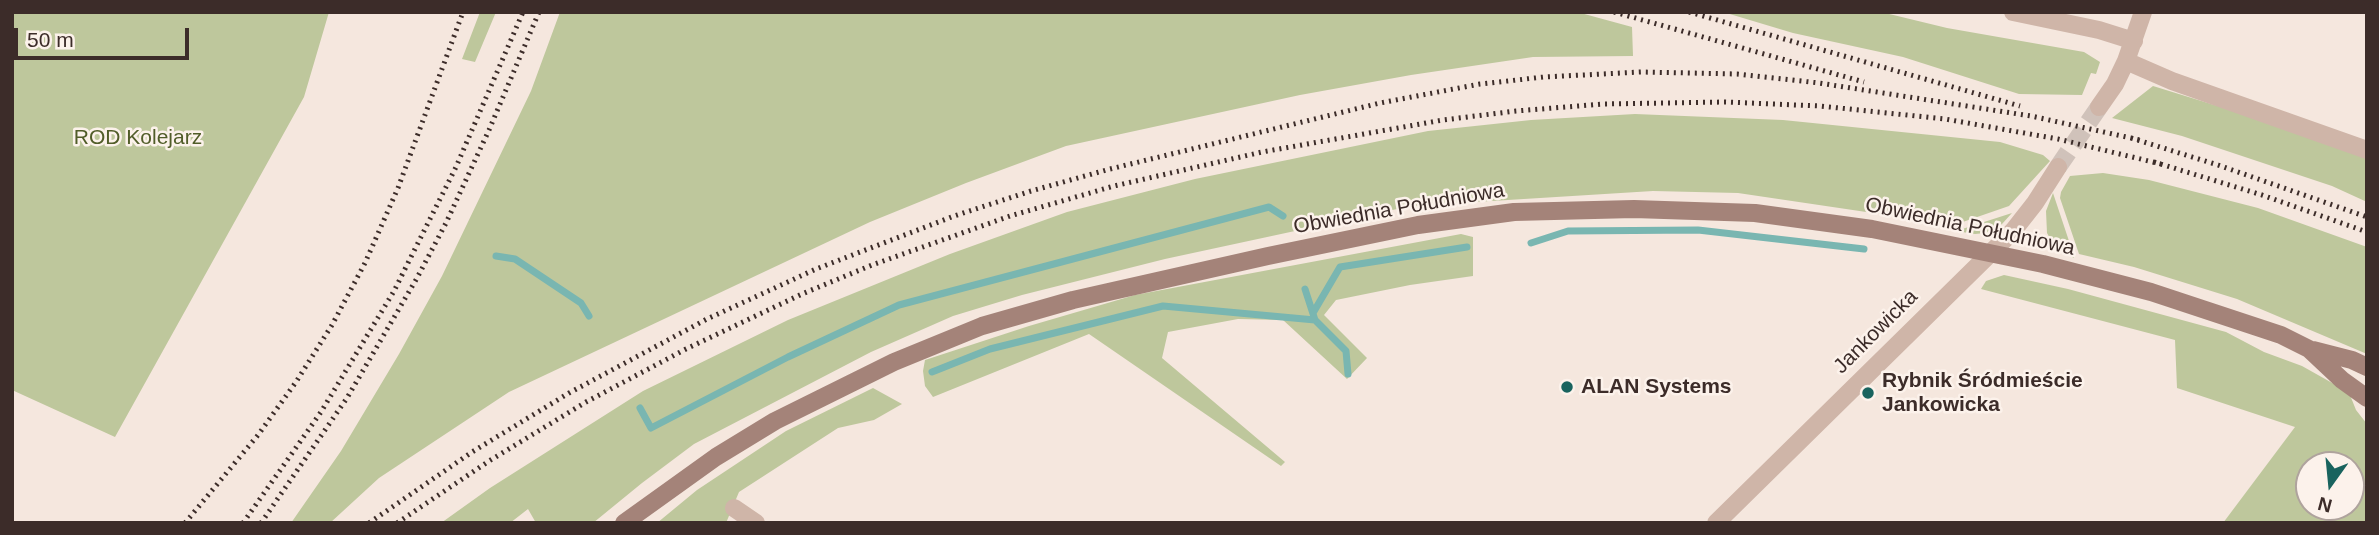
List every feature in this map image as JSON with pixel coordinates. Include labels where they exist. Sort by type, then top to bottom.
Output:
[{"type":"main road","name":"Obwiednia Południowa","points":[[624,523],[716,457],[775,421],[871,372],[957,336],[1073,299],[1391,230],[1514,212],[1695,209],[1844,224],[2076,271],[2260,327],[2309,349],[2352,360],[2367,368]]},
{"type":"main road","name":"Obwiednia Południowa","points":[[2309,349],[2342,380],[2367,398]]},
{"type":"street","points":[[2013,12],[2099,30],[2134,41]]},
{"type":"street","points":[[2099,107],[2115,84],[2126,61],[2143,12]]},
{"type":"street","points":[[2126,61],[2172,81],[2367,150]]},
{"type":"street","name":"Jankowicka","points":[[1716,523],[2025,217],[2058,167]]},
{"type":"street","points":[[734,508],[756,523]]},
{"type":"green space","name":"ROD Kolejarz","points":[[12,12],[329,12],[304,97],[115,437],[12,390]]},
{"type":"green space","points":[[480,12],[496,12],[475,62],[462,59]]},
{"type":"green space","points":[[560,12],[1577,12],[1632,27],[1633,56],[1533,57],[1411,75],[1300,95],[1066,146],[870,222],[509,392],[379,478],[330,523],[291,523],[341,451],[442,276],[531,91]]},
{"type":"green space","points":[[1723,12],[1881,12],[1947,28],[2084,52],[2100,62],[2096,74],[2091,73],[2082,95],[2019,94],[1903,57],[1793,33]]},
{"type":"green space","points":[[2153,86],[2292,129],[2367,157],[2367,202],[2332,186],[2182,136],[2112,118]]},
{"type":"green space","points":[[1635,114],[1783,120],[2000,142],[2043,155],[2050,161],[2009,206],[1954,225],[1738,193],[1653,191],[1411,206],[1165,259],[1022,295],[953,316],[871,352],[694,444],[593,523],[536,523],[528,509],[510,523],[441,523],[490,488],[643,391],[788,320],[950,254],[1067,212],[1195,179],[1428,131],[1531,120]]},
{"type":"green space","points":[[2103,173],[2149,180],[2258,208],[2367,247],[2367,354],[2237,299],[2134,267],[2079,254],[2060,198],[2061,192],[2070,176]]},
{"type":"green space","points":[[2053,193],[2074,258],[2056,249],[2047,233],[2046,211]]},
{"type":"green space","points":[[2012,213],[2002,224],[1985,233],[1956,231]]},
{"type":"green space","points":[[1461,234],[1473,237],[1473,276],[1336,300],[1324,315],[1367,358],[1347,379],[1283,320],[1238,319],[1168,332],[1162,358],[1285,462],[1281,466],[1089,334],[933,397],[925,386],[925,360],[1135,295]]},
{"type":"green space","points":[[2004,275],[2068,289],[2226,332],[2264,352],[2302,366],[2334,384],[2350,395],[2356,410],[2367,424],[2367,523],[2223,523],[2295,427],[2177,388],[2175,340],[1981,289],[1986,281]]},
{"type":"green space","points":[[873,388],[902,404],[874,420],[838,428],[739,492],[726,523],[657,523],[697,490],[786,431]]},
{"type":"waterway","points":[[640,408],[651,428],[788,357],[899,305],[1269,207],[1283,216]]},
{"type":"waterway","points":[[1531,243],[1568,231],[1698,230],[1864,249]]},
{"type":"waterway","points":[[1313,313],[1340,267],[1467,247]]},
{"type":"waterway","points":[[496,256],[515,259],[581,303],[589,316]]},
{"type":"waterway","points":[[1305,289],[1315,320],[1346,351],[1348,374]]},
{"type":"waterway","points":[[932,372],[990,349],[1163,306],[1315,320]]},
{"type":"tunnel","points":[[2058,167],[2099,107]]},
{"type":"railway","points":[[185,523],[258,435],[332,325],[365,263],[398,188],[463,12]]},
{"type":"railway","points":[[243,523],[321,412],[394,291],[456,167],[523,12]]},
{"type":"railway","points":[[261,523],[347,398],[417,278],[489,130],[539,12]]},
{"type":"railway","points":[[1614,12],[1864,82]]},
{"type":"railway","points":[[1689,12],[2020,106]]},
{"type":"railway","points":[[369,523],[472,452],[569,393],[707,319],[816,269],[954,216],[1031,191],[1380,103],[1480,84],[1544,77],[1641,72],[1737,74],[1819,83],[2031,116],[2140,140]]},
{"type":"railway","points":[[397,523],[489,461],[586,402],[686,349],[802,294],[872,265],[1010,216],[1114,186],[1262,152],[1443,120],[1516,111],[1603,104],[1726,102],[1820,106],[1945,119],[2058,139],[2161,164]]},
{"type":"railway","points":[[2131,138],[2367,217]]},
{"type":"railway","points":[[2154,162],[2262,195],[2367,232]]},
{"type":"place","name":"ALAN Systems","points":[[1567,387]]},
{"type":"place","name":"Rybnik Śródmieście Jankowicka","points":[[1868,393]]}]
